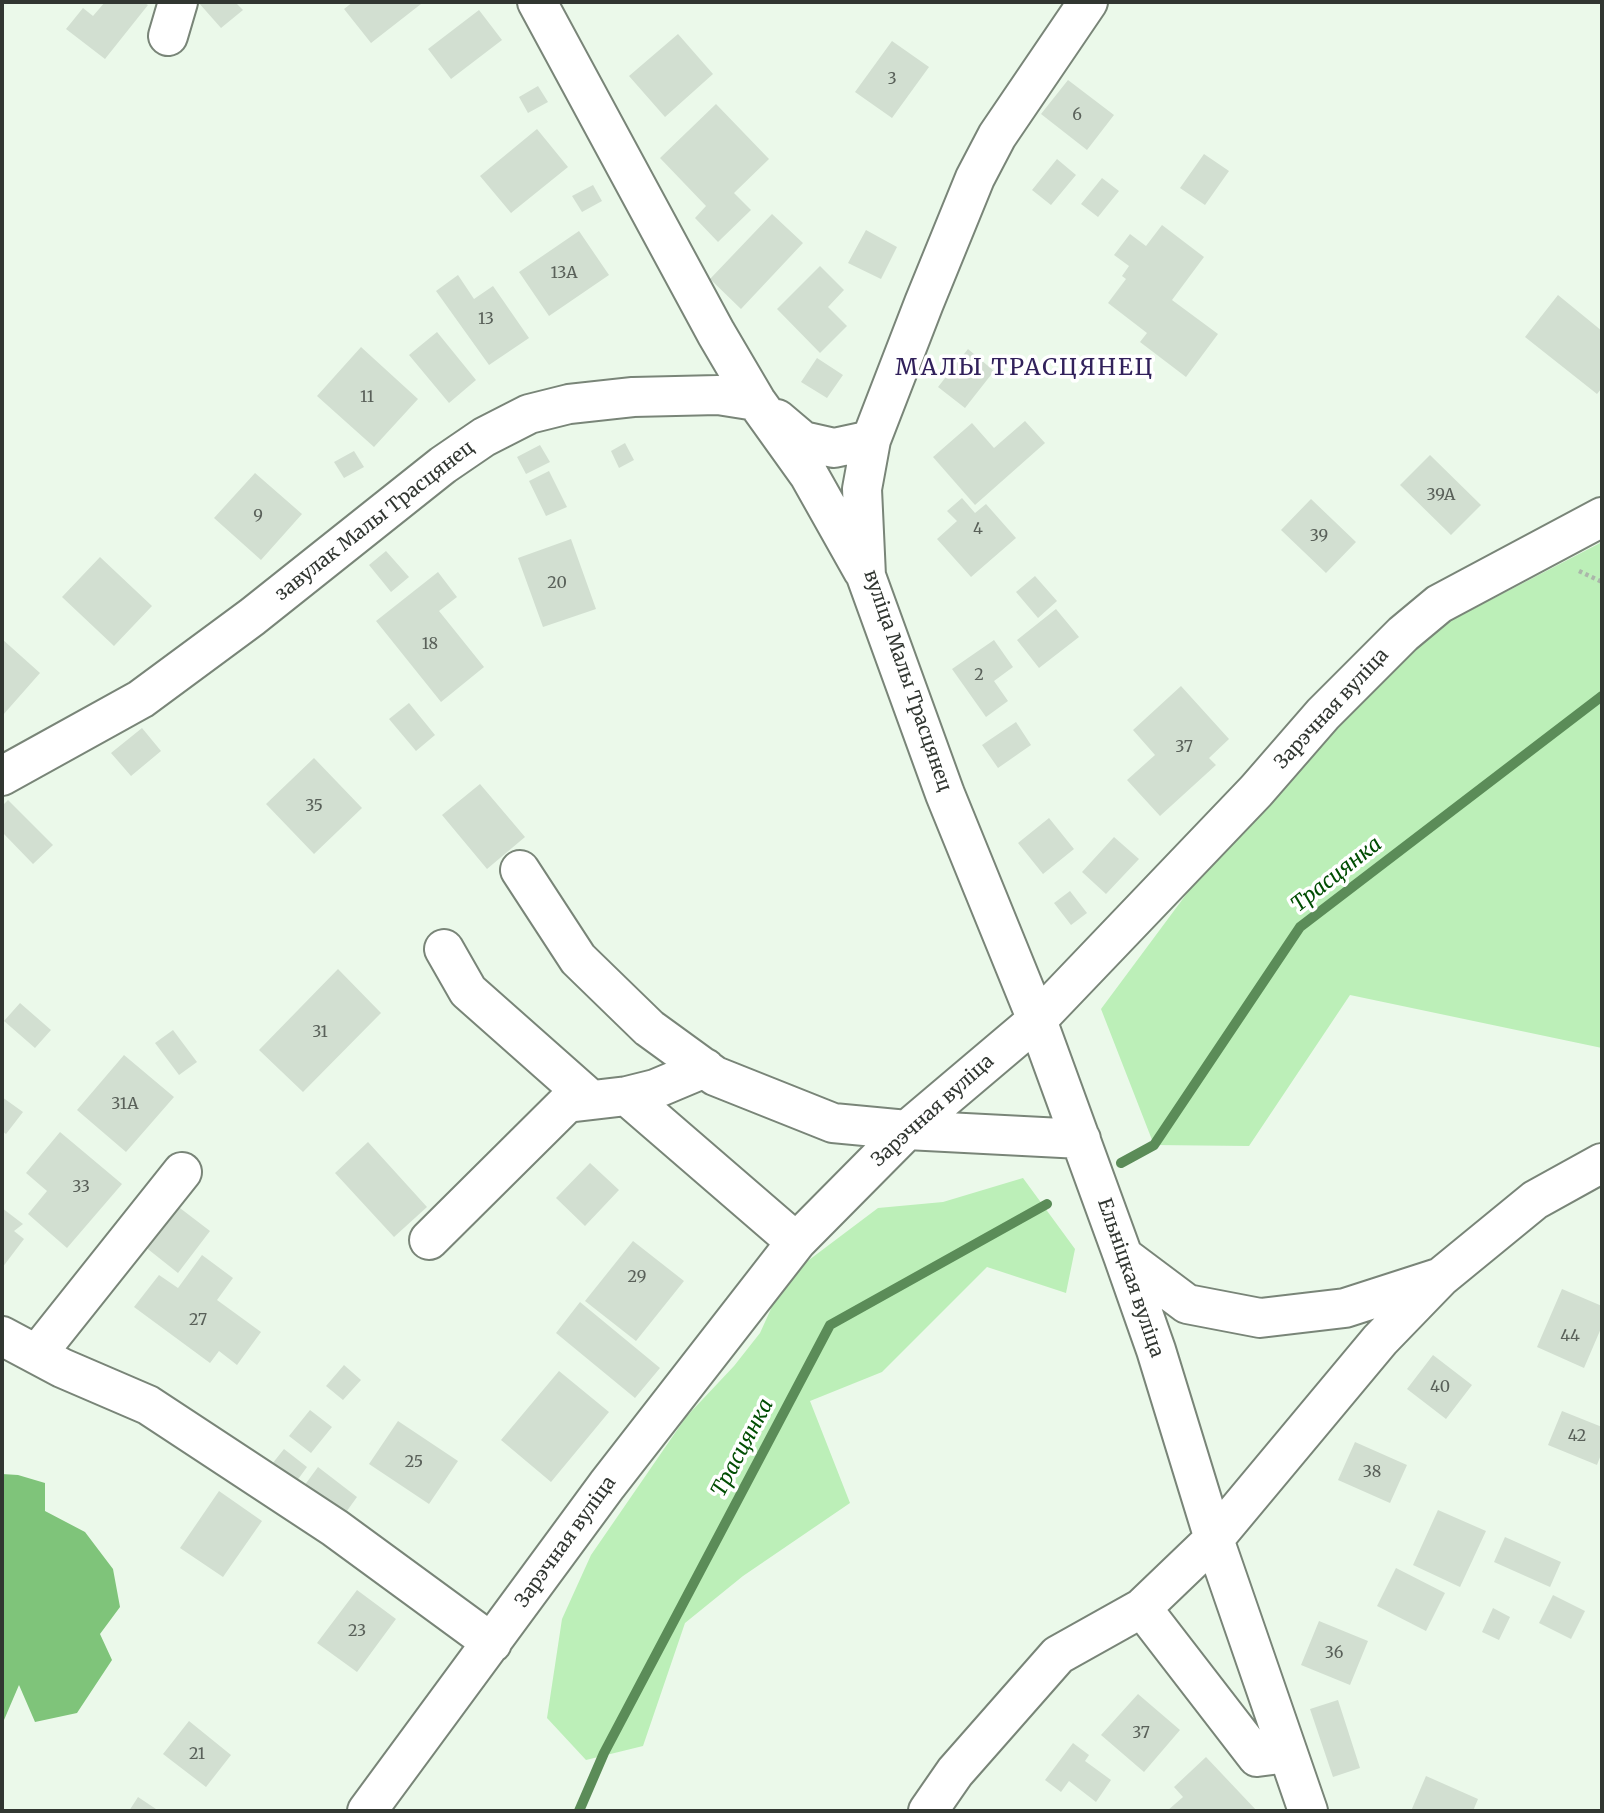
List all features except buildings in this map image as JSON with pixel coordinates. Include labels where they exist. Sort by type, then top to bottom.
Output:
[{"type":"street","points":[[537,2],[716,333],[756,401],[809,475],[866,576]]},
{"type":"street","name":"вуліца Малы Трасцянец","points":[[1037,1020],[945,794],[866,576],[862,489],[872,440],[975,178],[997,136],[1088,2]]},
{"type":"street","name":"завулак Малы Трасцянец","points":[[2,775],[141,699],[252,617],[443,465],[484,437],[529,414],[569,404],[633,397],[718,395],[756,401]]},
{"type":"street","points":[[756,401],[803,441],[834,448],[872,440]]},
{"type":"street","name":"Зарэчная вуліца","points":[[367,1811],[607,1485],[796,1242],[907,1130],[1037,1020],[1256,791],[1323,714],[1403,634],[1439,604],[1602,517]]},
{"type":"street","points":[[520,870],[578,959],[649,1028],[715,1076],[833,1124],[1081,1139]]},
{"type":"street","points":[[444,950],[468,991],[796,1242]]},
{"type":"street","name":"Ельніцкая вуліца","points":[[1037,1020],[1156,1350],[1214,1539],[1308,1811]]},
{"type":"street","points":[[429,1240],[567,1103],[655,1089],[705,1068]]},
{"type":"street","points":[[928,1811],[955,1772],[1058,1655],[1142,1608],[1214,1539],[1380,1340],[1441,1277],[1535,1200],[1602,1163]]},
{"type":"street","points":[[37,1354],[182,1172]]},
{"type":"street","points":[[1123,1256],[1187,1304],[1260,1318],[1345,1308],[1441,1277]]},
{"type":"street","points":[[2,1336],[62,1368],[148,1405],[335,1528],[492,1643]]},
{"type":"street","points":[[1142,1608],[1257,1757],[1288,1753]]},
{"type":"green space","points":[[1602,542],[1602,1048],[1350,995],[1249,1146],[1154,1145],[1101,1009],[1208,865],[1361,695],[1452,620]]},
{"type":"green space","points":[[1023,1178],[1075,1249],[1066,1293],[987,1267],[882,1372],[810,1401],[850,1503],[743,1576],[685,1623],[643,1746],[586,1760],[547,1718],[562,1619],[591,1555],[686,1417],[734,1366],[760,1333],[785,1278],[878,1208],[943,1202]]},
{"type":"green space","points":[[2,1474],[18,1475],[45,1483],[45,1511],[85,1532],[113,1569],[120,1607],[100,1634],[112,1660],[77,1713],[35,1722],[19,1685],[4,1720],[2,1719]]},
{"type":"waterway","name":"Трасцянка","points":[[1121,1163],[1154,1145],[1300,927],[1602,696]]},
{"type":"waterway","name":"Трасцянка","points":[[579,1811],[604,1753],[830,1325],[1047,1204]]},
{"type":"district","name":"МАЛЫ ТРАСЦЯНЕЦ","points":[[1025,368]]}]
